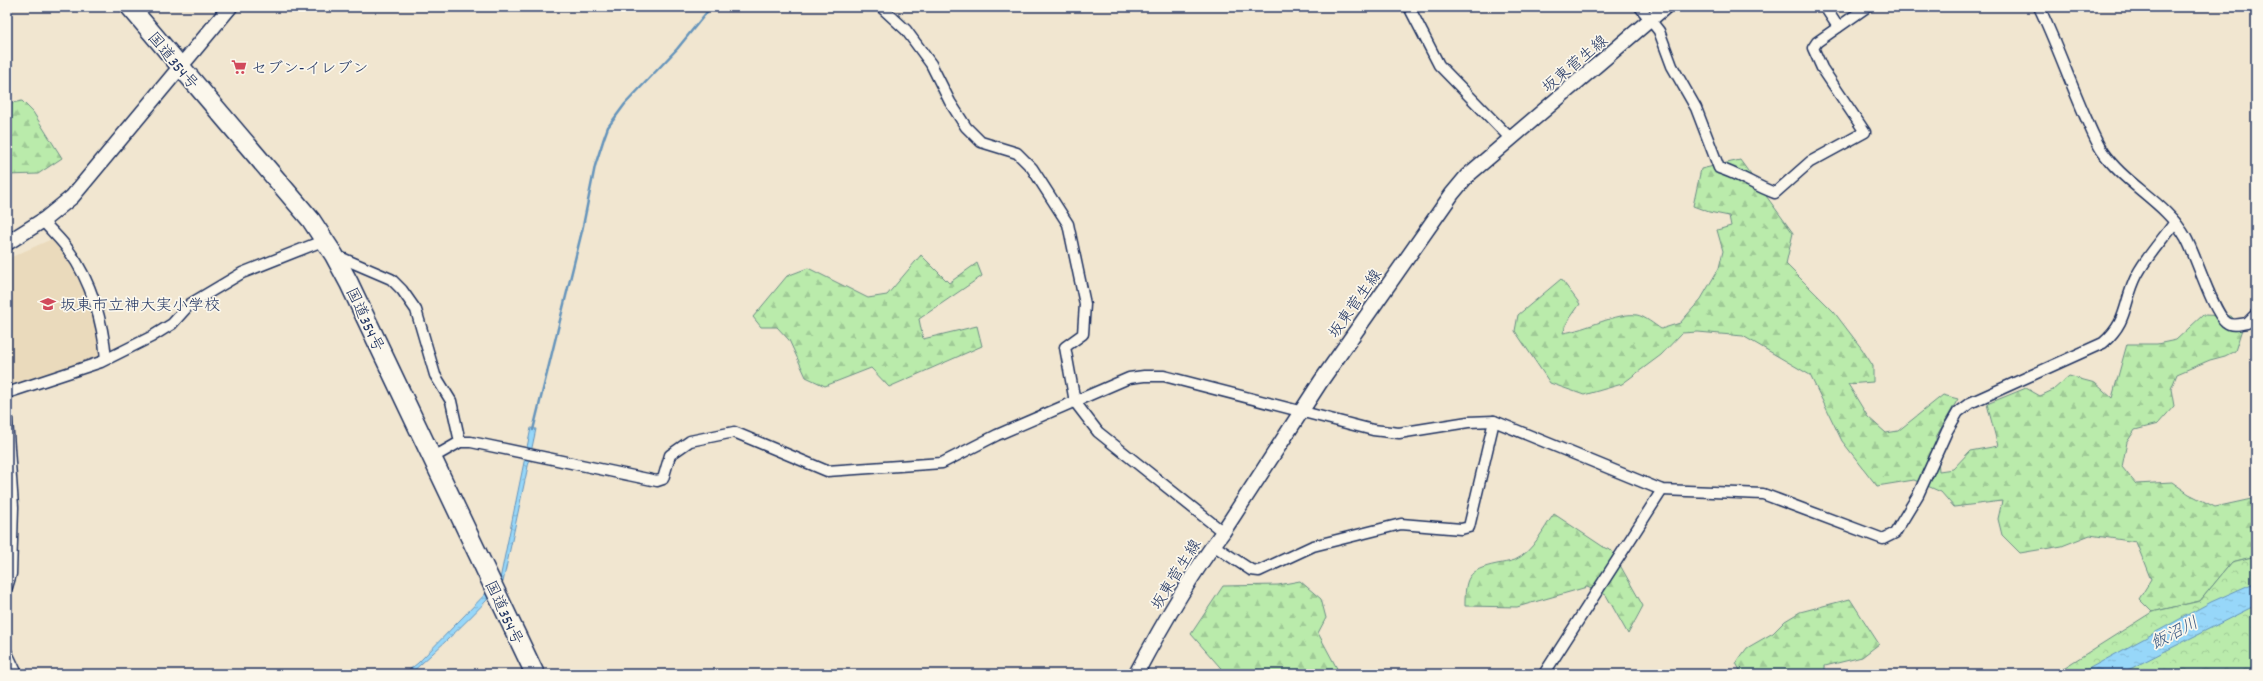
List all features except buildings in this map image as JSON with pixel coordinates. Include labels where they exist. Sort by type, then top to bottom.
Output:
[{"type":"highway","name":"国道354号","points":[[130,7],[180,68],[295,200],[330,248],[535,674]]},
{"type":"main road","points":[[7,243],[42,221],[72,197],[230,7]]},
{"type":"main road","name":"坂東菅生線","points":[[1139,672],[1152,644],[1213,545],[1302,412],[1325,374],[1452,194],[1468,176],[1665,7]]},
{"type":"street","points":[[881,7],[906,30],[930,64],[950,102],[966,127],[981,142],[1017,153],[1032,168],[1068,224],[1085,304],[1083,334],[1065,347],[1075,402],[1098,432],[1223,532]]},
{"type":"street","points":[[1409,7],[1439,65],[1511,139]]},
{"type":"street","points":[[1640,7],[1659,31],[1672,66],[1696,108],[1719,168],[1738,174],[1757,187],[1775,193],[1810,162],[1865,132],[1813,52],[1812,48],[1817,42],[1867,7]]},
{"type":"street","points":[[1825,7],[1838,27]]},
{"type":"street","points":[[2038,7],[2051,32],[2076,96],[2102,151],[2175,222],[2186,238],[2214,302],[2225,322],[2230,325],[2247,323],[2256,314]]},
{"type":"street","points":[[42,221],[69,250],[81,270],[100,325],[106,359]]},
{"type":"street","points":[[432,458],[460,442],[471,442],[657,481],[663,478],[670,455],[690,441],[734,432],[827,471],[942,464],[997,435],[1129,378],[1164,376],[1373,430],[1399,433],[1468,422],[1494,421],[1662,490],[1763,494],[1883,539],[1896,533],[1918,495],[1947,431],[1958,412],[1970,403],[2103,343],[2115,332],[2124,317],[2136,276],[2175,222]]},
{"type":"street","points":[[7,393],[106,359],[151,337],[172,324],[190,304],[242,273],[330,248],[391,279],[402,290],[416,310],[435,375],[451,401],[460,442]]},
{"type":"street","points":[[7,419],[14,507],[11,574],[7,586]]},
{"type":"street","points":[[1213,545],[1251,570],[1259,571],[1313,546],[1401,524],[1461,529],[1469,527],[1494,421]]},
{"type":"street","points":[[1544,674],[1662,490]]},
{"type":"street","points":[[7,653],[17,674]]},
{"type":"shaded area","name":"坂東市立神大実小学校","points":[[54,238],[72,260],[84,287],[94,320],[100,355],[7,393],[7,259]]},
{"type":"green space","points":[[22,101],[33,112],[62,158],[38,174],[7,175],[7,104]]},
{"type":"green space","points":[[1740,160],[1793,233],[1786,264],[1834,312],[1873,366],[1873,382],[1848,384],[1868,417],[1886,433],[1898,431],[1943,395],[1958,399],[1936,437],[1939,471],[1953,469],[1970,451],[1998,446],[1987,404],[2026,388],[2040,396],[2053,390],[2069,376],[2095,383],[2112,398],[2127,344],[2157,344],[2176,340],[2203,315],[2231,316],[2242,329],[2235,351],[2177,374],[2171,389],[2174,406],[2158,424],[2135,430],[2127,442],[2122,467],[2136,484],[2172,482],[2189,494],[2215,507],[2256,498],[2256,556],[2232,562],[2200,601],[2152,612],[2139,599],[2151,580],[2136,542],[2090,535],[2062,546],[2020,553],[2002,535],[1998,519],[2002,501],[1954,507],[1941,492],[1914,480],[1877,486],[1842,441],[1810,375],[1743,336],[1698,332],[1682,333],[1661,355],[1622,384],[1584,395],[1550,383],[1515,331],[1518,315],[1561,279],[1580,304],[1568,321],[1563,333],[1620,316],[1629,315],[1643,317],[1661,329],[1680,323],[1701,299],[1719,268],[1723,251],[1717,230],[1731,226],[1729,216],[1709,212],[1693,206],[1701,169]]},
{"type":"green space","points":[[921,255],[949,283],[977,263],[982,276],[919,319],[923,339],[977,326],[982,346],[889,387],[871,368],[825,386],[806,377],[789,340],[777,327],[761,327],[753,317],[787,276],[808,268],[868,298],[887,295]]},
{"type":"green space","points":[[1554,514],[1605,548],[1612,551],[1643,606],[1628,634],[1606,595],[1587,587],[1517,607],[1465,606],[1467,582],[1470,577],[1479,569],[1513,561],[1527,552],[1537,540]]},
{"type":"green space","points":[[2256,556],[2256,674],[2054,674],[2152,612],[2200,601],[2232,562]]},
{"type":"green space","points":[[1300,581],[1321,599],[1326,618],[1318,633],[1340,674],[1226,674],[1191,634],[1223,586],[1278,585]]},
{"type":"green space","points":[[1850,599],[1879,644],[1862,657],[1825,666],[1825,674],[1742,674],[1736,663],[1747,648],[1773,633],[1785,621],[1800,612]]},
{"type":"water","points":[[531,428],[536,429],[503,582],[470,618],[434,652],[410,674],[404,674],[418,663],[500,579]]},
{"type":"water","name":"飯沼川","points":[[2256,582],[2256,605],[2120,674],[2079,674],[2211,602]]},
{"type":"waterway","points":[[533,430],[582,231],[595,166],[608,127],[625,104],[677,49],[711,7]]},
{"type":"place","name":"セブン-イレブン","points":[[239,67]]},
{"type":"place","name":"坂東市立神大実小学校","points":[[48,304]]}]
